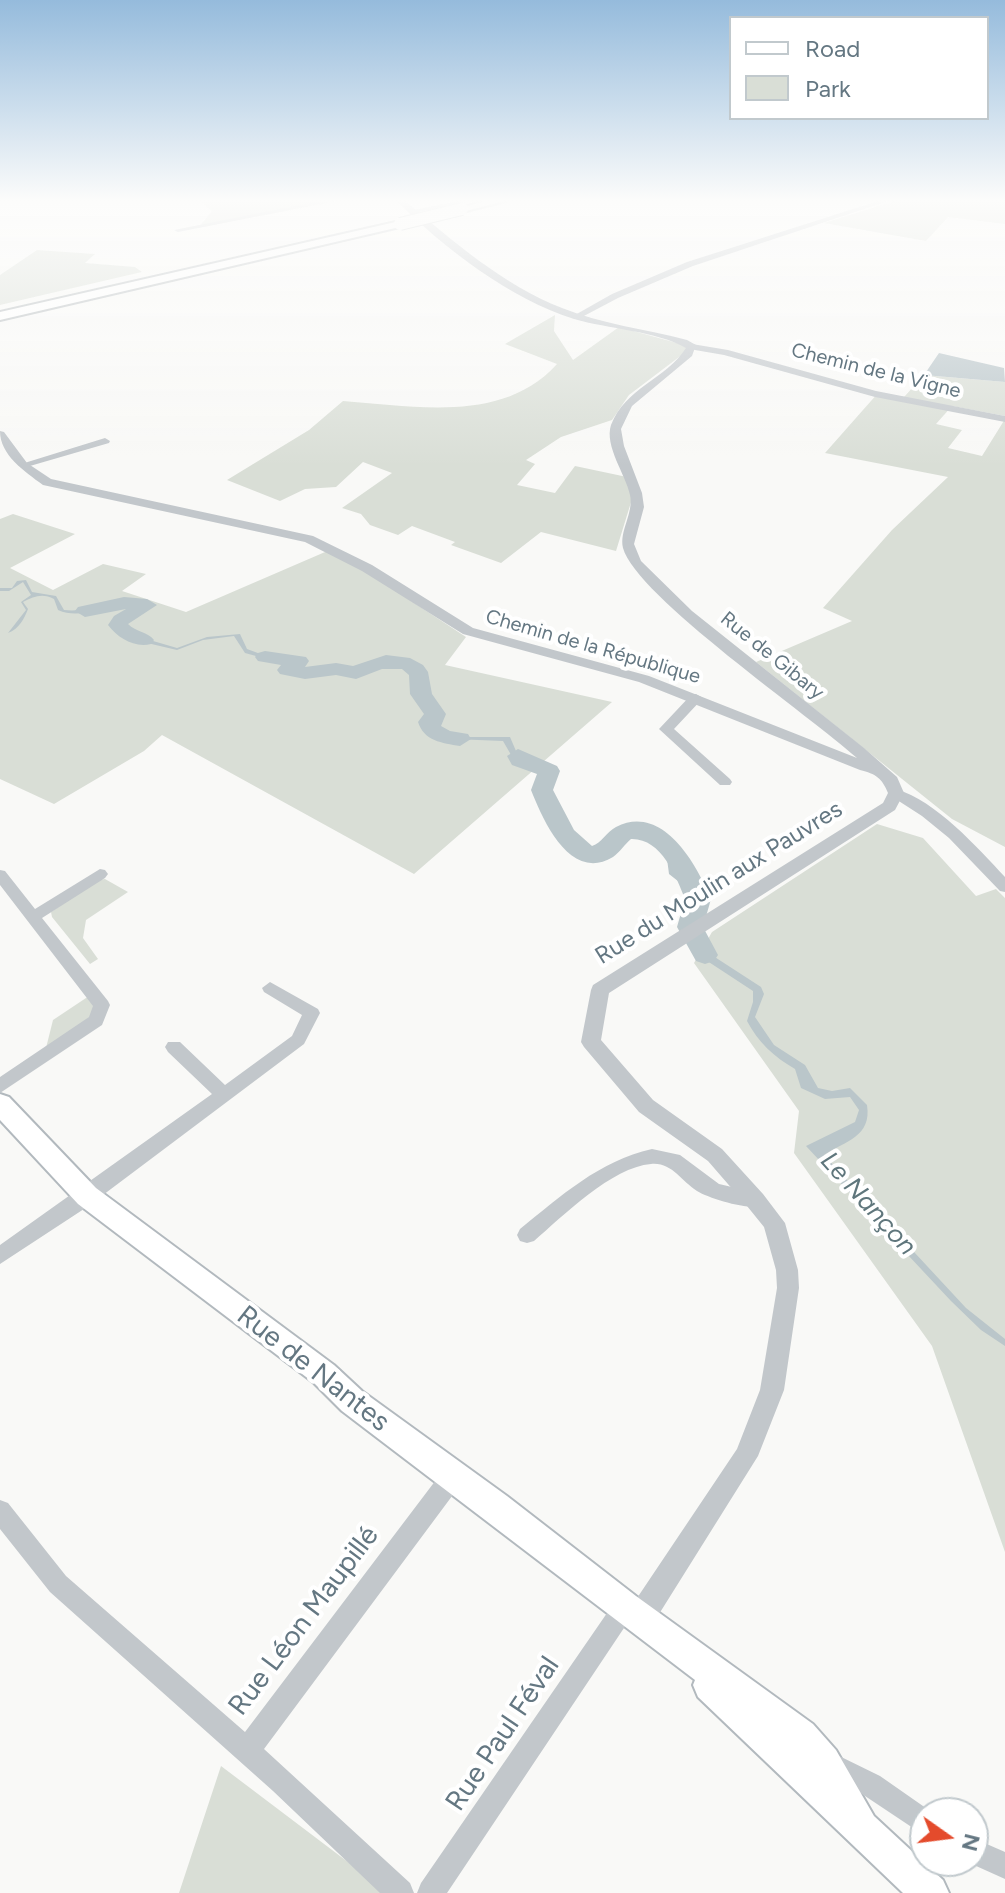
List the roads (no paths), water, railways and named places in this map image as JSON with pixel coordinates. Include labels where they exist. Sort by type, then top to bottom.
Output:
[{"type":"main road","points":[[0,316],[116,289]]},
{"type":"main road","name":"Rue de Nantes","points":[[0,1104],[87,1196],[631,1614],[801,1736],[824,1762],[862,1829]]},
{"type":"main road","name":"Rue de Nantes","points":[[631,1614],[930,1893]]},
{"type":"street","points":[[521,289],[540,302],[692,347]]},
{"type":"street","points":[[579,315],[627,289]]},
{"type":"street","name":"Chemin de la Vigne","points":[[692,347],[725,352],[875,394],[1005,419]]},
{"type":"street","name":"Rue de Gibary","points":[[692,347],[688,354],[646,386],[619,415],[615,429],[618,446],[636,493],[638,507],[628,544],[635,562],[687,614],[878,768],[891,780],[896,793]]},
{"type":"street","name":"Chemin de la République","points":[[0,434],[34,475],[62,487],[309,539],[367,568],[468,631],[644,679],[866,767],[878,768]]},
{"type":"street","points":[[23,465],[105,441]]},
{"type":"street","points":[[696,698],[666,729],[725,782]]},
{"type":"street","points":[[896,793],[925,808],[1005,887]]},
{"type":"street","name":"Rue du Moulin aux Pauvres","points":[[631,1614],[746,1456],[772,1390],[788,1288],[787,1270],[774,1223],[715,1155],[646,1106],[591,1042],[600,990],[889,806],[896,793]]},
{"type":"street","points":[[33,917],[100,874]]},
{"type":"street","points":[[0,875],[102,1005],[96,1021],[0,1086]]},
{"type":"street","points":[[0,1256],[87,1196],[298,1040],[312,1013],[270,988]]},
{"type":"street","points":[[174,1047],[224,1095]]},
{"type":"street","points":[[527,1235],[611,1169],[652,1156],[679,1163],[707,1187],[755,1200]]},
{"type":"street","name":"Rue Léon Maupillé","points":[[400,1893],[246,1751],[453,1476]]},
{"type":"street","points":[[0,1511],[58,1584],[246,1751]]},
{"type":"street","name":"Rue Paul Féval","points":[[431,1893],[631,1614]]},
{"type":"street","points":[[824,1762],[871,1785],[909,1812]]},
{"type":"water","points":[[939,353],[1004,368],[1005,382],[924,375]]},
{"type":"water","points":[[26,580],[32,592],[56,596],[64,610],[126,602],[148,603],[120,620],[120,628],[177,648],[207,637],[240,634],[247,649],[266,656],[300,659],[287,669],[357,672],[366,666],[359,674],[283,672],[279,671],[291,659],[267,659],[245,653],[234,636],[203,640],[177,650],[124,635],[112,625],[115,618],[138,605],[68,613],[58,610],[54,599],[42,596],[23,602],[28,609],[25,616],[8,633],[26,610],[21,602],[31,595],[23,582],[9,591],[0,591],[0,588],[12,588],[17,581]]},
{"type":"water","points":[[388,660],[405,662],[420,671],[420,692],[436,710],[428,722],[435,732],[457,737],[510,737],[519,758],[548,767],[549,775],[540,787],[564,831],[581,850],[592,853],[603,851],[625,829],[639,830],[662,841],[685,871],[697,896],[698,902],[687,923],[690,929],[687,930],[681,922],[689,912],[693,893],[669,874],[666,851],[636,830],[626,831],[602,855],[588,853],[576,848],[559,831],[536,784],[546,776],[544,768],[514,760],[503,741],[453,739],[430,734],[423,720],[431,710],[414,692],[413,673],[394,663],[369,665]]},
{"type":"water","points":[[701,935],[707,952],[761,987],[764,994],[755,1017],[774,1045],[805,1065],[818,1088],[832,1091],[850,1088],[867,1105],[867,1116],[861,1131],[824,1155],[966,1308],[1005,1339],[1005,1346],[981,1330],[951,1301],[806,1146],[855,1122],[859,1110],[850,1097],[825,1099],[801,1088],[795,1069],[767,1048],[747,1021],[753,991],[692,951],[693,939]]},
{"type":"waterway","name":"Le Nançon","points":[[85,611],[124,603],[147,605],[121,620],[118,625],[127,634],[144,640]]},
{"type":"waterway","name":"Le Nançon","points":[[265,657],[299,661],[287,670],[305,673],[336,669],[356,673],[386,662],[410,664],[418,672],[421,694],[435,714],[429,722],[431,729],[444,737],[460,739]]},
{"type":"waterway","name":"Le Nançon","points":[[518,756],[520,760],[549,771],[542,790],[565,835],[584,852],[594,855],[605,851],[628,831],[653,835],[673,852],[698,899],[690,927],[705,955]]}]
